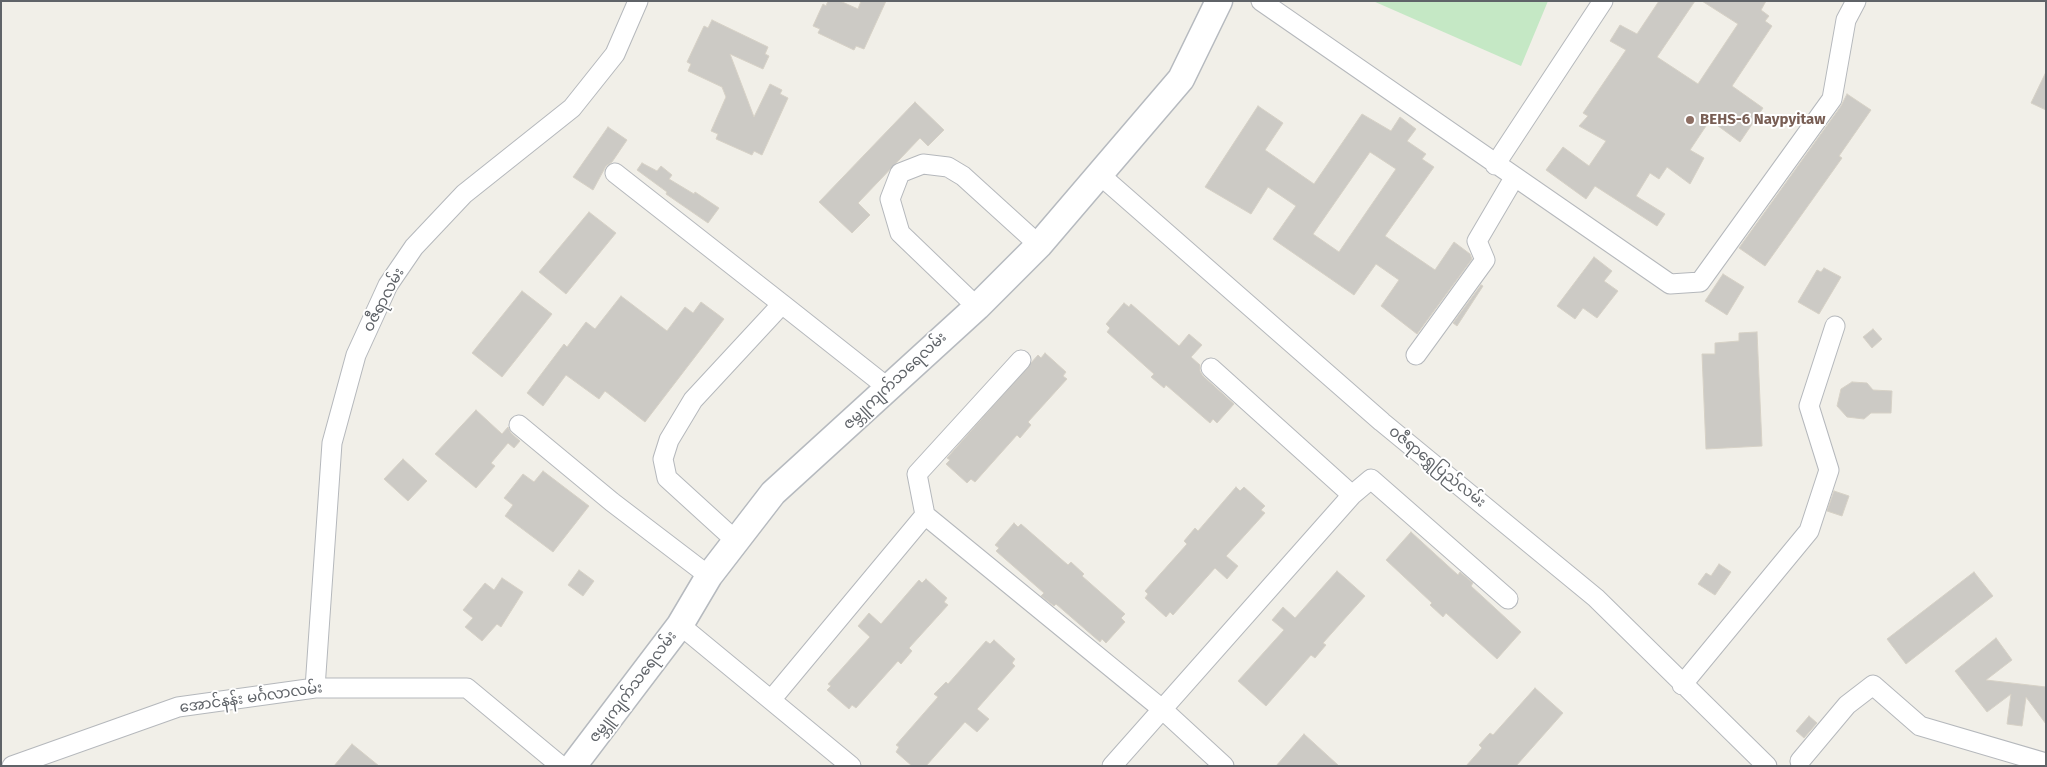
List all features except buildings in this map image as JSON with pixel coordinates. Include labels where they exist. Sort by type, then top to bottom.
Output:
[{"type":"main road","name":"ဇမ္ဘူကျက်သရေလမ်း","points":[[573,766],[680,626],[710,576],[735,540],[773,493],[887,387],[977,307],[1039,245],[1181,79],[1219,1]]},
{"type":"street","name":"ဝဇီရာလမ်း","points":[[315,688],[332,443],[356,355],[388,285],[414,247],[464,194],[572,108],[615,54],[638,1]]},
{"type":"street","points":[[1261,1],[1495,165],[1670,284],[1700,282],[1832,99],[1846,20],[1856,1]]},
{"type":"street","points":[[1495,165],[1603,1]]},
{"type":"street","points":[[977,307],[900,233],[890,198],[900,174],[923,164],[948,167],[963,176],[1039,245]]},
{"type":"street","points":[[616,173],[887,387]]},
{"type":"street","name":"ဝဇီရာရွှေပြည်လမ်း","points":[[1100,175],[1382,422],[1596,598],[1761,764]]},
{"type":"street","points":[[1416,356],[1484,260],[1477,241],[1514,178]]},
{"type":"street","points":[[735,540],[668,478],[663,459],[669,440],[693,400],[782,304]]},
{"type":"street","points":[[1682,685],[1809,532],[1829,470],[1809,406],[1835,326]]},
{"type":"street","points":[[1021,360],[917,474],[925,515],[1162,709],[1224,766]]},
{"type":"street","points":[[1211,368],[1352,495]]},
{"type":"street","points":[[519,425],[612,502],[710,576]]},
{"type":"street","points":[[1112,766],[1352,495],[1371,479],[1508,599]]},
{"type":"street","points":[[771,700],[925,515]]},
{"type":"street","points":[[680,626],[851,766]]},
{"type":"street","points":[[1800,761],[1847,705],[1873,685],[1920,726],[2046,763]]},
{"type":"street","name":"အောင်နန်း မင်္ဂလာလမ်း","points":[[12,766],[178,707],[315,688],[467,688],[561,766]]},
{"type":"green space","points":[[1373,1],[1548,1],[1521,66]]},
{"type":"place","name":"BEHS-6 Naypyitaw","points":[[1690,120]]}]
